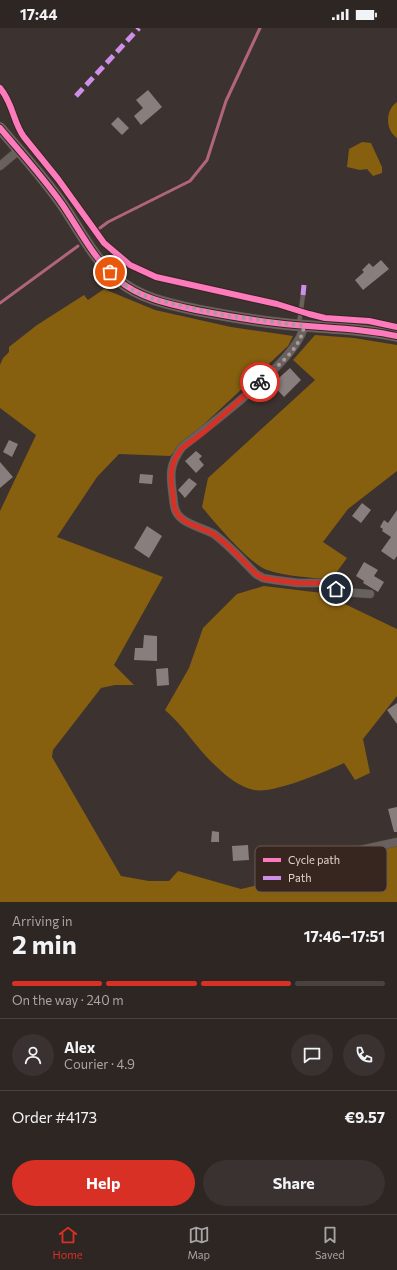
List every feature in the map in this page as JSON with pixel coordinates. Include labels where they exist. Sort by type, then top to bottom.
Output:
[{"type":"street","points":[[0,128],[61,202],[103,264],[118,279],[138,293],[173,305],[229,316],[302,325],[354,328],[397,336]]},
{"type":"street","points":[[0,166],[19,150]]},
{"type":"street","points":[[302,325],[302,336],[296,345],[274,369],[235,405],[179,452],[172,466],[171,475],[175,511],[185,522],[204,529],[216,536],[256,574],[263,578],[298,583],[321,583],[344,592],[370,594]]},
{"type":"street","points":[[379,846],[397,842]]},
{"type":"lane","points":[[302,325],[303,295]]},
{"type":"shaded area","points":[[397,102],[397,138],[390,130],[388,120],[390,110]]},
{"type":"shaded area","points":[[362,142],[371,143],[382,167],[382,173],[373,176],[367,169],[360,170],[347,167],[349,149]]},
{"type":"shaded area","points":[[104,289],[155,310],[231,327],[293,336],[288,346],[170,456],[119,454],[97,477],[57,537],[163,577],[114,665],[134,685],[115,685],[101,688],[53,750],[52,757],[121,876],[149,881],[169,881],[178,871],[241,889],[255,886],[255,892],[387,892],[387,848],[397,845],[397,902],[0,902],[0,511],[36,435],[0,408],[0,365],[3,358],[9,352],[9,347],[37,325],[84,295],[88,300]]},
{"type":"shaded area","points":[[315,335],[354,338],[397,345],[397,471],[348,509],[323,542],[347,558],[331,580],[283,574],[267,570],[251,560],[202,507],[208,478],[315,380],[293,360]]},
{"type":"shaded area","points":[[264,586],[322,593],[397,629],[397,696],[363,739],[370,773],[355,780],[344,763],[312,777],[286,786],[263,790],[249,789],[230,778],[211,761],[165,710],[189,668],[203,628],[237,594]]},
{"type":"building","points":[[148,90],[162,107],[141,125],[134,116],[143,108],[136,100]]},
{"type":"building","points":[[118,117],[129,128],[122,135],[111,124]]},
{"type":"building","points":[[381,260],[389,269],[363,290],[355,280],[364,272],[362,270],[369,263],[373,267]]},
{"type":"building","points":[[290,368],[301,380],[284,397],[272,384]]},
{"type":"building","points":[[9,440],[18,444],[12,457],[3,452]]},
{"type":"building","points":[[196,451],[202,456],[199,459],[204,465],[196,473],[185,461]]},
{"type":"building","points":[[0,462],[13,477],[0,488]]},
{"type":"building","points":[[140,474],[153,475],[152,484],[139,483]]},
{"type":"building","points":[[189,478],[197,484],[185,498],[178,490]]},
{"type":"building","points":[[362,503],[371,510],[361,523],[352,516]]},
{"type":"building","points":[[397,510],[397,556],[394,560],[381,551],[391,537],[382,531],[383,529],[380,527],[384,520],[388,523]]},
{"type":"building","points":[[147,526],[162,536],[149,558],[134,548]]},
{"type":"building","points":[[364,562],[378,570],[374,576],[384,582],[378,592],[363,583],[364,581],[356,576]]},
{"type":"building","points":[[144,635],[157,636],[157,661],[134,660],[135,648],[143,648]]},
{"type":"building","points":[[168,668],[169,685],[157,686],[156,669]]},
{"type":"building","points":[[397,703],[397,724],[387,710]]},
{"type":"building","points":[[397,807],[397,832],[394,832],[388,809]]},
{"type":"building","points":[[212,831],[219,832],[219,842],[211,842]]},
{"type":"building","points":[[248,845],[249,860],[233,861],[232,846]]},
{"type":"waterway","points":[[100,228],[108,222],[190,181],[207,160],[226,101],[260,28]]},
{"type":"waterway","points":[[0,303],[78,246]]},
{"type":"marked path","points":[[76,96],[139,28]]},
{"type":"marked path","points":[[303,295],[304,285]]},
{"type":"cycle path","points":[[0,88],[8,100],[17,125],[24,137],[58,179],[104,243],[130,265],[156,277],[277,304],[325,318],[369,321],[397,327]]},
{"type":"cycle path","points":[[0,128],[55,194],[101,262],[117,279],[144,296],[196,310],[266,322],[367,331],[397,336]]},
{"type":"way so far","points":[[110,272],[123,284],[138,293],[155,300],[229,316],[304,326],[302,336],[292,350],[260,382]]},
{"type":"route","points":[[260,382],[204,432],[182,448],[175,458],[171,475],[175,511],[185,522],[213,534],[245,562],[256,574],[263,578],[298,583],[321,583],[336,589]]}]
